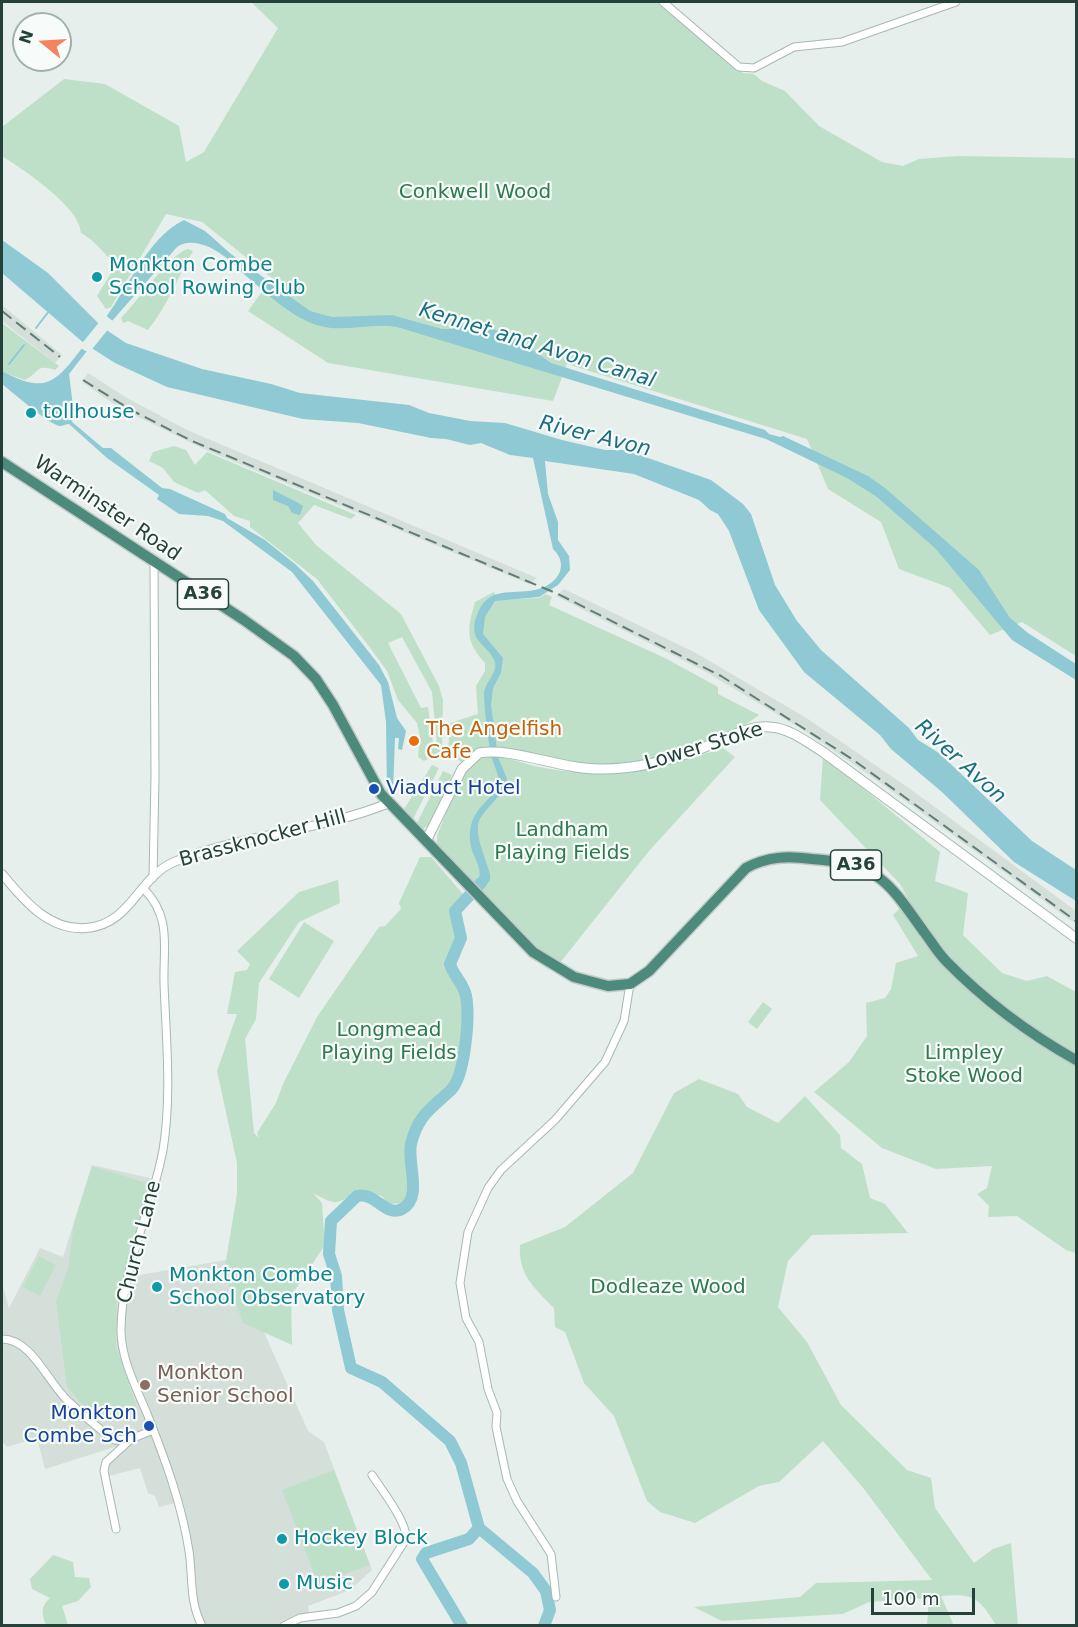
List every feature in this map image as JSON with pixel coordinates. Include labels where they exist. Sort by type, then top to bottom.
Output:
[{"type":"highway","name":"Warminster Road","points":[[2,462],[244,620],[302,663],[333,705],[381,794],[384,805],[426,841],[533,952],[574,977],[608,986],[630,984]]},
{"type":"highway","name":"A36","points":[[630,984],[649,971],[746,868],[757,862],[786,856],[843,861],[868,869],[888,884],[944,959],[972,986],[1018,1024],[1077,1060]]},
{"type":"main road","name":"Lower Stoke","points":[[426,841],[470,759],[486,752],[498,752],[568,767],[614,769],[663,762],[751,729],[772,727],[783,730],[833,759],[1077,938]]},
{"type":"street","points":[[663,2],[739,67],[751,69],[794,46],[842,42],[956,2]]},
{"type":"street","points":[[153,878],[154,563]]},
{"type":"street","name":"Brassknocker Hill","points":[[2,874],[34,909],[58,925],[70,928],[99,927],[112,921],[153,878],[173,862],[248,839],[362,814],[384,805]]},
{"type":"street","name":"Church Lane","points":[[144,889],[157,903],[165,938],[164,986],[170,1080],[163,1150],[156,1184],[125,1287],[121,1332],[126,1361],[167,1465],[186,1537],[194,1611],[202,1626]]},
{"type":"street","points":[[556,1597],[551,1554],[517,1501],[507,1479],[496,1427],[498,1413],[488,1389],[479,1342],[466,1318],[460,1283],[468,1232],[477,1206],[501,1170],[555,1120],[605,1062],[624,1021],[630,984]]},
{"type":"street","points":[[2,1339],[13,1340],[23,1348],[66,1400],[110,1437],[119,1441],[153,1430]]},
{"type":"street","points":[[116,1529],[104,1471],[106,1462],[131,1439]]},
{"type":"street","points":[[284,1626],[300,1618],[338,1613],[366,1599],[406,1539],[407,1534],[395,1510],[372,1475]]},
{"type":"shaded area","points":[[2,305],[62,355],[55,363],[2,321]]},
{"type":"shaded area","points":[[88,373],[127,398],[187,430],[537,578],[529,584],[206,450],[120,408],[82,382]]},
{"type":"shaded area","points":[[564,589],[696,653],[808,719],[913,791],[1076,911],[1076,924],[800,728],[706,672],[556,596]]},
{"type":"shaded area","name":"Monkton Senior School","points":[[92,1165],[154,1179],[124,1275],[134,1276],[243,1257],[263,1330],[308,1431],[324,1442],[372,1570],[350,1590],[308,1606],[309,1613],[296,1615],[280,1625],[206,1625],[198,1608],[192,1542],[179,1502],[159,1507],[155,1496],[148,1493],[140,1468],[109,1476],[110,1461],[121,1445],[45,1469],[37,1438],[7,1447],[2,1441],[2,1283],[9,1308],[40,1248],[63,1257]]},
{"type":"green space","name":"Conkwell Wood","points":[[251,2],[661,2],[743,73],[754,74],[762,81],[785,91],[819,126],[882,162],[903,166],[919,159],[958,156],[1076,158],[1076,656],[1022,622],[990,635],[950,588],[899,569],[881,522],[828,489],[807,439],[567,364],[553,401],[328,363],[248,311],[272,278],[202,222],[166,214],[111,307],[106,309],[97,296],[116,265],[96,244],[81,233],[78,223],[61,201],[2,156],[2,127],[64,79],[105,84],[179,126],[186,162],[204,152],[278,28]]},
{"type":"green space","points":[[188,249],[193,251],[167,301],[148,330],[128,321],[123,323],[121,318],[154,279],[172,259]]},
{"type":"green space","points":[[2,323],[59,366],[55,370],[41,368],[25,380],[2,372]]},
{"type":"green space","points":[[174,446],[186,450],[195,465],[207,452],[356,515],[351,519],[314,505],[298,523],[316,545],[401,614],[439,686],[443,700],[442,752],[424,761],[418,757],[420,737],[417,723],[398,700],[387,671],[317,579],[250,527],[250,521],[234,516],[205,490],[198,493],[174,482],[163,468],[149,461],[153,452]],"holes":[[[402,637],[432,692],[437,744],[433,743],[428,707],[421,708],[388,643]]]},
{"type":"green space","points":[[494,592],[498,600],[538,598],[546,594],[552,597],[549,605],[665,658],[718,687],[718,694],[759,715],[705,745],[644,762],[603,766],[577,765],[552,761],[511,749],[490,747],[478,749],[461,762],[448,751],[450,723],[478,714],[476,686],[485,671],[485,663],[474,648],[469,627],[475,602]]},
{"type":"green space","name":"Landham Playing Fields","points":[[723,748],[735,757],[649,851],[559,964],[525,939],[437,845],[437,836],[463,776],[473,762],[481,758],[498,756],[550,769],[579,773],[603,773],[655,767]]},
{"type":"green space","name":"Limpley Stoke Wood","points":[[823,755],[940,852],[935,881],[968,893],[963,935],[1002,973],[1027,981],[1047,976],[1076,992],[1076,1253],[1066,1250],[1017,1216],[988,1217],[989,1206],[977,1194],[987,1188],[992,1166],[936,1169],[882,1148],[814,1092],[849,1062],[867,1036],[866,1003],[885,998],[891,989],[896,963],[918,956],[893,915],[900,908],[912,920],[918,917],[900,884],[820,800]]},
{"type":"green space","points":[[432,765],[439,768],[413,819],[404,809]]},
{"type":"green space","points":[[443,771],[452,775],[429,825],[423,829],[417,823]]},
{"type":"green space","name":"Longmead Playing Fields","points":[[420,857],[431,857],[463,894],[450,914],[456,939],[446,970],[459,983],[467,999],[458,1081],[426,1109],[414,1128],[409,1154],[408,1191],[404,1203],[389,1204],[382,1196],[358,1191],[336,1202],[313,1193],[322,1203],[325,1245],[291,1296],[292,1345],[243,1323],[224,1272],[237,1194],[237,1163],[217,1071],[237,1014],[227,1014],[235,972],[247,970],[250,964],[237,951],[299,892],[338,880],[340,903],[299,922],[259,983],[256,1019],[245,1039],[254,1133],[259,1138],[257,1133],[276,1103],[283,1084],[317,1017],[379,927],[385,926],[401,909],[399,903]]},
{"type":"green space","points":[[304,922],[334,941],[299,998],[269,979]]},
{"type":"green space","points":[[763,1002],[772,1009],[757,1029],[748,1022]]},
{"type":"green space","name":"Dodleaze Wood","points":[[699,1079],[738,1094],[747,1107],[778,1123],[805,1096],[840,1135],[841,1148],[862,1164],[870,1198],[885,1204],[908,1233],[812,1235],[788,1261],[778,1307],[807,1342],[841,1405],[907,1470],[931,1478],[935,1508],[974,1563],[993,1549],[1011,1543],[1018,1625],[996,1625],[980,1603],[961,1595],[941,1596],[954,1626],[927,1625],[929,1598],[869,1602],[843,1614],[722,1621],[694,1607],[800,1597],[816,1583],[932,1580],[864,1489],[823,1441],[779,1482],[759,1486],[695,1523],[660,1512],[647,1501],[614,1416],[584,1383],[565,1332],[555,1327],[554,1308],[534,1287],[525,1272],[520,1255],[520,1245],[565,1227],[633,1173],[674,1093]]},
{"type":"green space","points":[[92,1166],[150,1184],[117,1297],[116,1346],[138,1411],[95,1419],[67,1387],[56,1301],[68,1269],[74,1223]]},
{"type":"green space","points":[[39,1256],[56,1265],[40,1296],[23,1287]]},
{"type":"green space","points":[[334,1470],[370,1565],[318,1584],[282,1490]]},
{"type":"green space","points":[[53,1555],[73,1562],[75,1577],[89,1578],[91,1587],[78,1601],[62,1606],[68,1625],[46,1625],[43,1611],[50,1598],[32,1589],[30,1579]]},
{"type":"water","points":[[184,220],[205,231],[231,254],[310,311],[332,317],[392,315],[442,329],[452,329],[460,325],[485,326],[517,339],[551,363],[765,430],[769,434],[783,436],[868,476],[885,488],[979,570],[1010,618],[1028,633],[1076,664],[1076,680],[1012,640],[936,549],[877,497],[847,478],[766,439],[397,327],[331,328],[318,326],[282,306],[221,254],[212,248],[194,243],[185,243],[177,247],[105,329],[126,343],[202,369],[271,384],[300,393],[409,405],[429,413],[470,421],[505,423],[605,450],[625,450],[711,480],[743,504],[751,514],[775,585],[797,621],[821,650],[909,728],[918,740],[939,753],[1032,841],[1076,870],[1076,901],[1014,862],[942,792],[891,749],[880,735],[804,672],[759,610],[729,531],[718,514],[699,500],[634,474],[545,461],[548,494],[558,522],[558,540],[569,556],[570,570],[558,585],[539,597],[495,601],[485,617],[483,634],[503,658],[501,673],[493,688],[491,705],[498,757],[507,779],[501,793],[479,820],[479,841],[490,880],[477,894],[472,889],[477,883],[480,871],[471,847],[471,828],[477,812],[496,788],[498,778],[486,725],[484,696],[484,691],[494,671],[495,662],[476,637],[475,620],[487,599],[501,593],[543,588],[555,580],[561,568],[561,562],[553,549],[533,458],[510,455],[481,443],[470,445],[358,423],[303,419],[167,387],[115,363],[90,347],[69,374],[74,414],[72,422],[103,448],[111,448],[162,488],[170,489],[225,514],[227,518],[265,540],[313,581],[379,665],[388,682],[397,718],[406,731],[402,750],[398,749],[399,738],[395,738],[393,791],[387,791],[386,722],[381,685],[292,572],[223,521],[208,516],[179,514],[157,499],[159,495],[107,458],[69,424],[60,426],[48,420],[2,384],[2,371],[29,382],[49,381],[66,368],[85,344],[2,273],[2,240],[48,273],[100,325],[159,239]]},
{"type":"water","points":[[273,490],[303,506],[300,515],[292,513],[288,506],[273,500]]},
{"type":"pier","points":[[105,315],[114,322],[89,353],[79,347]]},
{"type":"waterway","points":[[36,328],[49,311]]},
{"type":"waterway","points":[[9,364],[24,345]]},
{"type":"waterway","points":[[481,883],[455,911],[461,938],[450,964],[466,996],[467,1031],[463,1059],[456,1083],[421,1119],[414,1134],[410,1152],[412,1197],[408,1204],[396,1211],[386,1208],[369,1197],[357,1196],[331,1221],[329,1254],[336,1276],[338,1310],[351,1368],[382,1382],[450,1441],[461,1463],[479,1528],[533,1573],[546,1591],[550,1610],[544,1626]]},
{"type":"waterway","points":[[462,1626],[422,1559],[426,1553],[469,1539],[479,1528]]},
{"type":"railway","points":[[2,311],[60,357]]},
{"type":"railway","points":[[83,380],[131,410],[192,441],[558,594],[721,676],[852,759],[1076,921]]},
{"type":"place","name":"Monkton Combe School Rowing Club","points":[[97,277]]},
{"type":"place","name":"tollhouse","points":[[31,413]]},
{"type":"place","name":"The Angelfish Cafe","points":[[414,741]]},
{"type":"place","name":"Viaduct Hotel","points":[[374,789]]},
{"type":"place","name":"Monkton Combe School Observatory","points":[[157,1287]]},
{"type":"place","name":"Monkton Senior School","points":[[145,1385]]},
{"type":"place","name":"Monkton Combe Sch","points":[[149,1426]]},
{"type":"place","name":"Hockey Block","points":[[282,1539]]},
{"type":"place","name":"Music","points":[[284,1584]]},
{"type":"water label","name":"Kennet and Avon Canal","points":[[537,346]]},
{"type":"water label","name":"River Avon","points":[[595,437]]},
{"type":"water label","name":"River Avon","points":[[960,762]]}]
